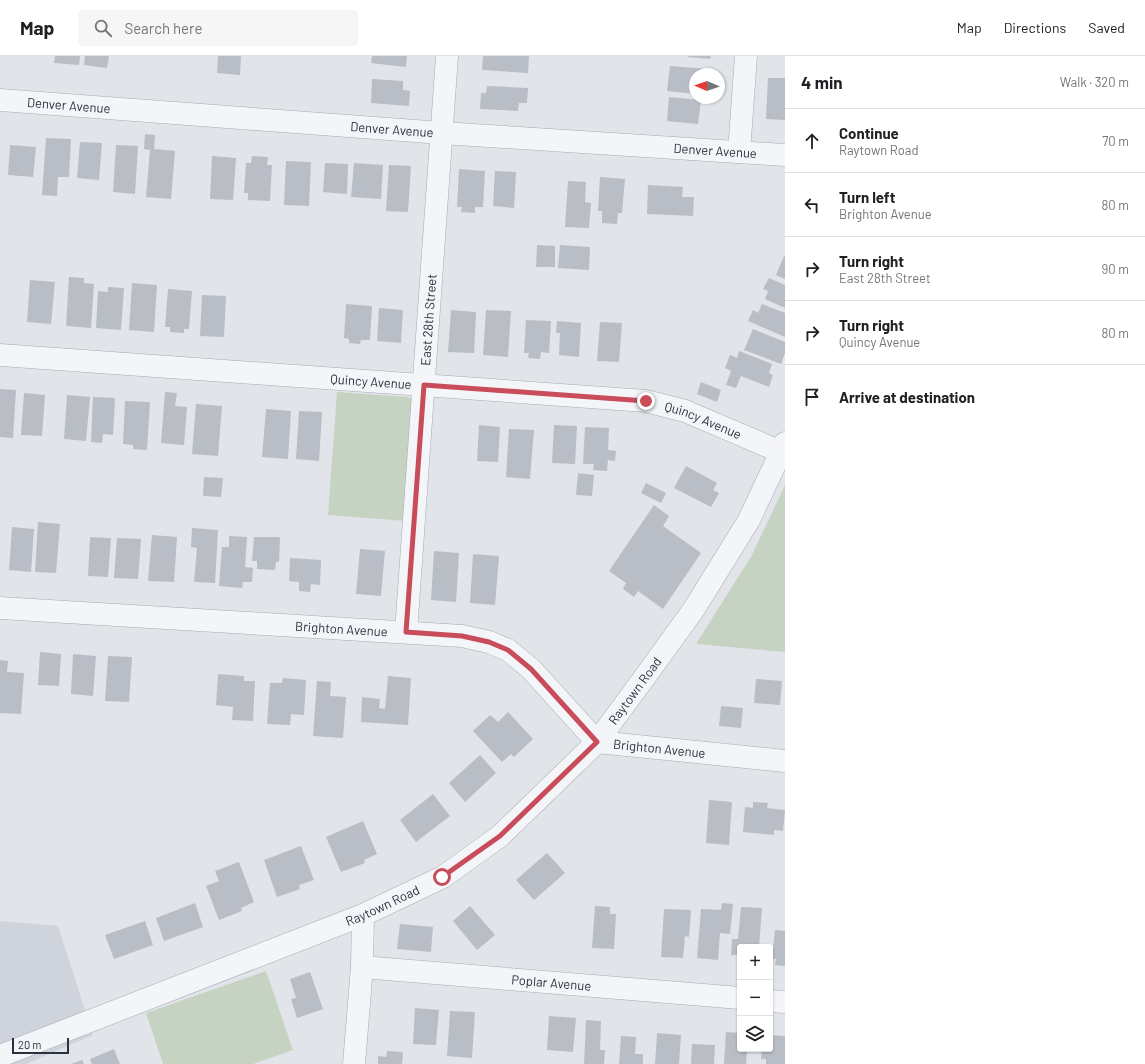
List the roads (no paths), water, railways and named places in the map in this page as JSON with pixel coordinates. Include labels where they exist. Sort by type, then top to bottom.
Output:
[{"type":"street","name":"East 28th Street","points":[[406,632],[447,56]]},
{"type":"street","points":[[739,152],[746,56]]},
{"type":"street","name":"Denver Avenue","points":[[0,100],[785,155]]},
{"type":"street","name":"Quincy Avenue","points":[[0,355],[646,401],[685,411],[783,448]]},
{"type":"street","name":"Raytown Road","points":[[0,1056],[363,915],[442,877],[500,836],[597,742],[694,609],[749,520],[783,448]]},
{"type":"street","name":"Brighton Avenue","points":[[0,608],[462,636],[489,642],[508,650],[531,669],[597,742],[785,761]]},
{"type":"street","points":[[354,1064],[362,967],[363,915]]},
{"type":"street","name":"Poplar Avenue","points":[[362,967],[737,998]]},
{"type":"street","points":[[773,1001],[785,1002]]}]
